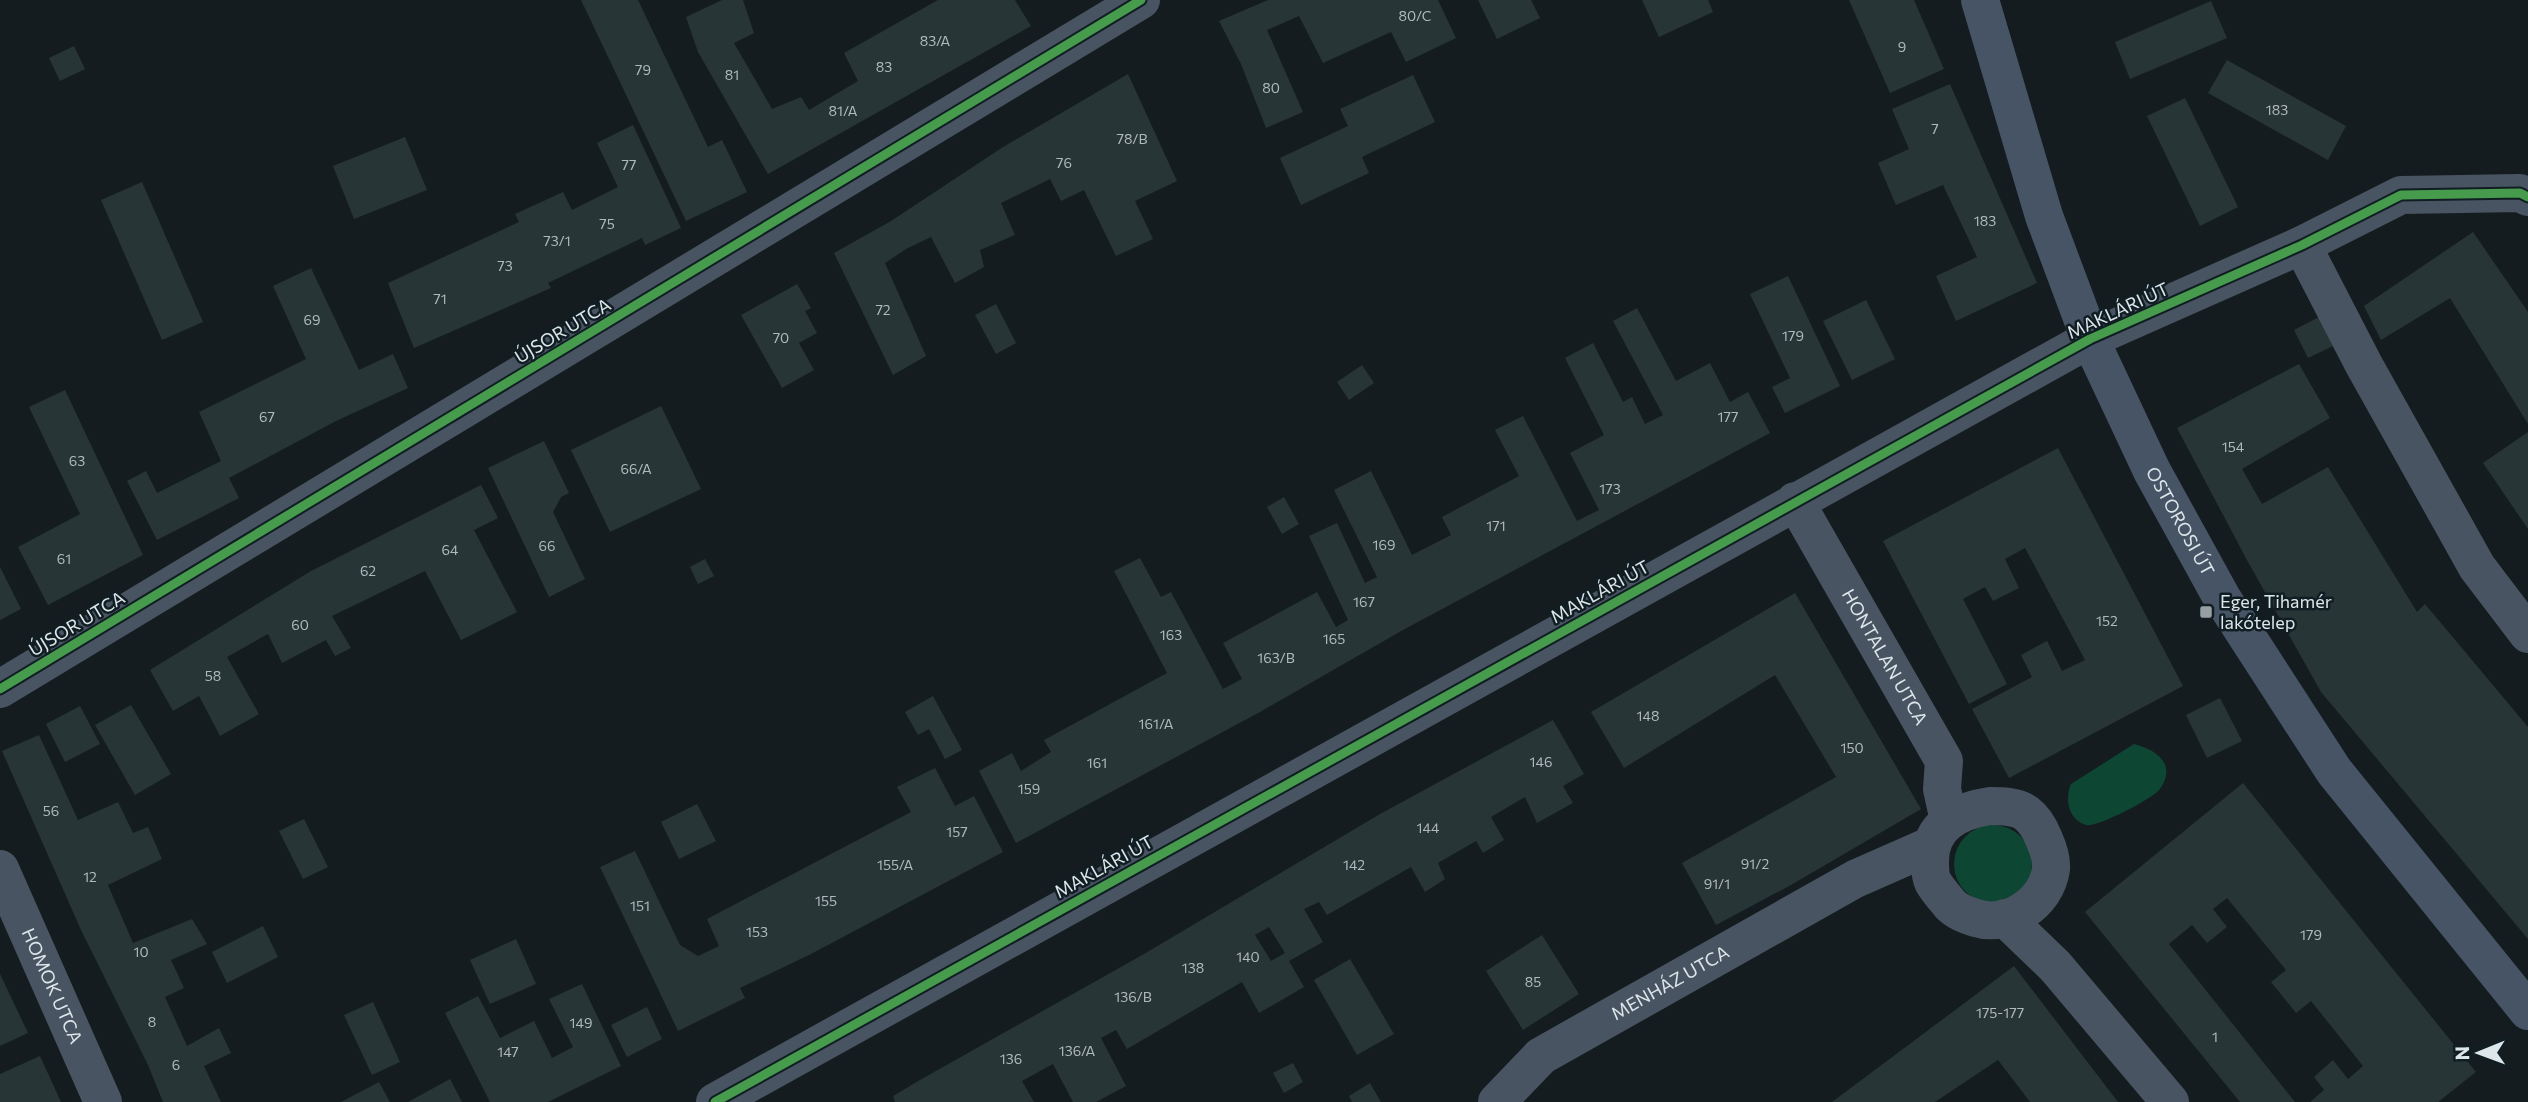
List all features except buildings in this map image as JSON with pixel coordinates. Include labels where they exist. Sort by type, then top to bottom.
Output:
[{"type":"main road","name":"OSTOROSI ÚT","points":[[1980,0],[2044,216],[2090,339],[2152,471],[2222,598],[2334,771],[2528,1011]]},
{"type":"street","name":"ÚJSOR UTCA","points":[[0,689],[1096,14],[1142,0]]},
{"type":"street","name":"MAKLÁRI ÚT","points":[[715,1102],[2090,339],[2302,245],[2401,195],[2520,193],[2528,197]]},
{"type":"street","points":[[2302,245],[2364,365],[2477,567],[2528,634]]},
{"type":"street","name":"HONTALAN UTCA","points":[[1795,501],[1944,761]]},
{"type":"street","points":[[1944,761],[1990,806]]},
{"type":"street","points":[[1937,849],[1967,810],[1990,806],[2013,807],[2025,812],[2039,828],[2050,852],[2051,870],[2020,909],[1989,922],[1953,908],[1937,849],[1944,761]]},
{"type":"street","name":"MENHÁZ UTCA","points":[[1497,1102],[1541,1056],[1855,878],[1937,849]]},
{"type":"street","name":"HOMOK UTCA","points":[[0,869],[103,1102]]},
{"type":"street","points":[[2020,909],[2037,921],[2055,966],[2171,1102]]},
{"type":"green space","points":[[2134,744],[2150,750],[2166,766],[2164,781],[2159,790],[2112,818],[2092,825],[2080,822],[2069,808],[2071,784]]},
{"type":"green space","points":[[1993,825],[2008,828],[2025,842],[2032,864],[2029,879],[2015,896],[1993,903],[1978,900],[1961,886],[1954,864],[1957,849],[1971,832]]},
{"type":"cycle path","points":[[0,689],[1141,0]]},
{"type":"cycle path","points":[[715,1102],[2090,339],[2302,245],[2401,195],[2520,193],[2528,197]]},
{"type":"place","name":"Eger, Tihamér lakótelep","points":[[2206,612]]}]
